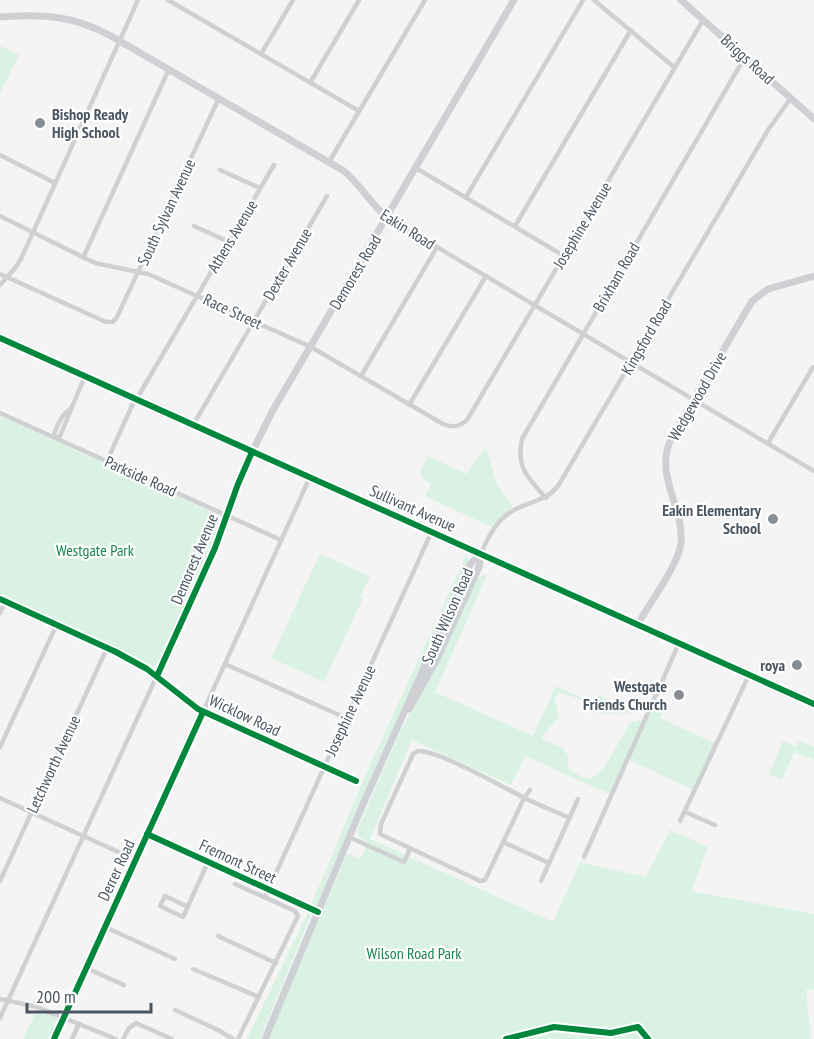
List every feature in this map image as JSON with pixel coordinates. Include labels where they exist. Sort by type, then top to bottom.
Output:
[{"type":"street","points":[[0,285],[21,259],[138,0]]},
{"type":"street","points":[[168,0],[359,111]]},
{"type":"street","points":[[261,54],[293,0]]},
{"type":"street","points":[[310,83],[359,0]]},
{"type":"street","points":[[329,162],[425,0]]},
{"type":"street","name":"Demorest Road","points":[[252,452],[273,411],[514,0]]},
{"type":"street","points":[[466,197],[583,0]]},
{"type":"street","points":[[594,0],[675,68]]},
{"type":"street","name":"Briggs Road","points":[[681,0],[814,119]]},
{"type":"street","name":"Eakin Road","points":[[0,17],[33,14],[65,18],[93,27],[120,40],[329,162],[351,177],[373,206],[388,218],[814,471]]},
{"type":"street","name":"Josephine Avenue","points":[[458,426],[467,420],[703,20]]},
{"type":"street","points":[[515,226],[631,30]]},
{"type":"street","name":"Brixham Road","points":[[546,498],[528,477],[521,464],[519,453],[522,439],[745,57]]},
{"type":"street","points":[[83,258],[169,69]]},
{"type":"street","name":"South Sylvan Avenue","points":[[7,277],[111,323],[116,319],[219,98]]},
{"type":"street","name":"Kingsford Road","points":[[546,498],[563,477],[768,130],[791,98]]},
{"type":"street","points":[[0,155],[55,183]]},
{"type":"street","name":"Athens Avenue","points":[[107,461],[136,399],[274,165]]},
{"type":"street","points":[[416,168],[564,255]]},
{"type":"street","points":[[220,170],[260,188]]},
{"type":"street","name":"Dexter Avenue","points":[[193,425],[327,196]]},
{"type":"street","name":"Race Street","points":[[0,216],[95,263],[139,271],[254,320],[311,347],[442,424],[450,427],[458,426]]},
{"type":"street","points":[[194,226],[229,242]]},
{"type":"street","points":[[360,376],[437,247]]},
{"type":"street","points":[[0,274],[7,277]]},
{"type":"street","points":[[409,405],[486,276]]},
{"type":"street","name":"Wedgewood Drive","points":[[638,624],[680,550],[680,530],[666,475],[665,457],[671,439],[757,296],[773,287],[814,276]]},
{"type":"street","name":"Sullivant Avenue","points":[[0,338],[814,704]]},
{"type":"street","points":[[768,443],[813,368]]},
{"type":"street","points":[[55,438],[54,434],[59,423],[65,412],[70,409],[85,376]]},
{"type":"street","name":"Parkside Road","points":[[0,413],[281,540]]},
{"type":"street","name":"Demorest Avenue","points":[[0,1018],[215,548],[252,452]]},
{"type":"street","name":"Derrer Road","points":[[54,1039],[310,477]]},
{"type":"street","points":[[481,554],[486,541],[501,519],[514,510],[546,498]]},
{"type":"street","name":"Josephine Avenue","points":[[265,897],[432,531]]},
{"type":"street","name":"South Wilson Road","points":[[265,1039],[397,728],[437,659],[479,567],[481,554]]},
{"type":"street","points":[[0,613],[3,600]]},
{"type":"street","name":"Wicklow Road","points":[[3,600],[107,648],[157,676],[203,712],[356,780]]},
{"type":"street","points":[[0,747],[56,626]]},
{"type":"street","points":[[584,857],[680,643]]},
{"type":"street","name":"Letchworth Avenue","points":[[0,881],[107,648]]},
{"type":"street","points":[[225,664],[346,718]]},
{"type":"street","points":[[680,821],[749,675]]},
{"type":"street","points":[[530,790],[524,798],[485,880],[480,881],[380,834],[381,824],[413,754],[418,751],[428,752],[524,798],[570,818]]},
{"type":"street","points":[[0,798],[136,860]]},
{"type":"street","points":[[542,881],[578,799]]},
{"type":"street","points":[[684,812],[715,825]]},
{"type":"street","name":"Fremont Street","points":[[147,834],[318,912]]},
{"type":"street","points":[[349,837],[404,862],[410,849]]},
{"type":"street","points":[[503,842],[549,863]]},
{"type":"street","points":[[188,907],[165,896],[160,906],[183,917],[188,907],[208,862]]},
{"type":"street","points":[[235,884],[295,911],[298,916],[238,1039]]},
{"type":"street","points":[[105,927],[175,959]]},
{"type":"street","points":[[218,936],[276,963]]},
{"type":"street","points":[[86,968],[123,985]]},
{"type":"street","points":[[193,969],[259,997]]},
{"type":"street","points":[[0,999],[37,1007],[106,1037],[116,1039]]},
{"type":"street","points":[[175,1010],[232,1039]]},
{"type":"street","points":[[123,1039],[129,1028],[136,1023],[172,1039]]},
{"type":"street","points":[[72,1039],[79,1024]]},
{"type":"green space","points":[[0,46],[19,55],[0,93]]},
{"type":"green space","name":"Westgate Park","points":[[0,416],[223,517],[202,571],[154,670],[0,597]]},
{"type":"green space","points":[[486,447],[497,485],[513,507],[501,515],[492,527],[425,496],[431,484],[422,478],[419,472],[428,456],[466,474]]},
{"type":"green space","points":[[320,554],[370,576],[360,597],[363,598],[324,682],[271,658]]},
{"type":"green space","points":[[467,554],[468,562],[362,797],[317,904],[311,905],[370,765]]},
{"type":"green space","name":"Wilson Road Park","points":[[487,575],[435,692],[533,736],[556,686],[593,703],[598,695],[629,709],[629,713],[596,713],[584,700],[559,693],[554,698],[559,716],[541,738],[561,747],[568,755],[568,768],[587,778],[594,777],[603,767],[630,722],[643,720],[610,794],[525,756],[511,785],[412,740],[370,839],[553,922],[580,862],[646,877],[670,830],[708,847],[691,891],[814,914],[814,989],[806,990],[811,1039],[268,1039],[347,854],[360,859],[368,843],[358,836],[357,831],[400,732],[440,661],[476,580]]},
{"type":"green space","points":[[655,703],[664,707],[660,718],[715,743],[694,790],[629,760]]},
{"type":"green space","points":[[783,741],[796,747],[799,741],[814,747],[814,760],[794,752],[782,780],[769,774]]},
{"type":"green space","points":[[308,912],[311,915],[260,1039],[247,1039]]},
{"type":"green space","points":[[37,1010],[61,1019],[52,1039],[23,1039]]},
{"type":"cycle path","points":[[0,338],[814,704]]},
{"type":"cycle path","points":[[157,676],[215,548],[252,452]]},
{"type":"cycle path","points":[[0,599],[116,652],[147,669],[198,709],[356,781]]},
{"type":"cycle path","points":[[54,1039],[203,712]]},
{"type":"cycle path","points":[[147,834],[318,912]]},
{"type":"cycle path","points":[[506,1039],[554,1027],[611,1033],[638,1027],[648,1039]]},
{"type":"place","name":"Bishop Ready High School","points":[[40,123]]},
{"type":"place","name":"Eakin Elementary School","points":[[773,519]]},
{"type":"place","name":"roya","points":[[797,665]]},
{"type":"place","name":"Westgate Friends Church","points":[[679,695]]}]
